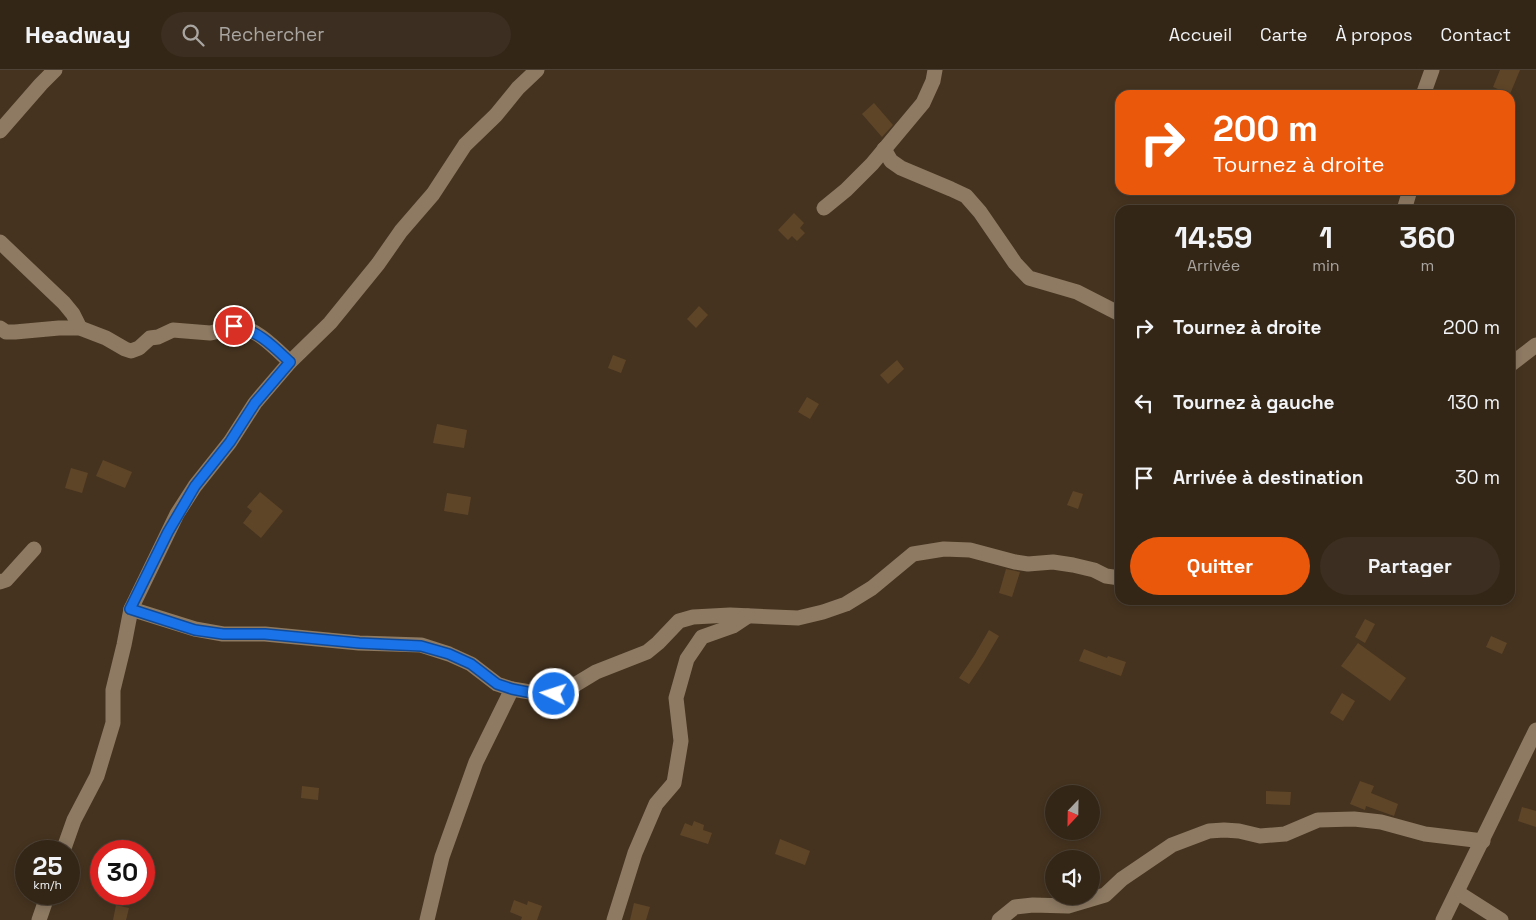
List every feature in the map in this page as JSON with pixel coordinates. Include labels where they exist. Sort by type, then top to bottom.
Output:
[{"type":"street","points":[[0,131],[55,70]]},
{"type":"street","points":[[67,840],[74,820],[96,776],[113,723],[113,690],[124,645],[130,609],[168,532],[195,486],[230,442],[255,403],[290,362],[330,323],[378,264],[401,231],[433,194],[465,145],[496,115],[518,88],[537,70]]},
{"type":"street","points":[[824,208],[846,190],[872,164],[922,103],[933,81],[935,70]]},
{"type":"street","points":[[1425,90],[1432,70]]},
{"type":"street","points":[[884,150],[891,161],[901,168],[966,196],[980,212],[1015,263],[1029,278],[1077,292],[1115,311]]},
{"type":"street","points":[[0,242],[64,303],[73,314],[80,328]]},
{"type":"street","points":[[0,328],[6,332],[15,332],[80,328],[106,338],[131,351],[139,348],[150,338],[158,337],[172,330],[210,333],[234,326],[251,331],[269,342],[290,362]]},
{"type":"street","points":[[1515,361],[1536,345]]},
{"type":"street","points":[[0,582],[6,580],[34,549]]},
{"type":"street","points":[[130,609],[195,630],[223,634],[265,634],[359,643],[421,646],[449,654],[471,664],[497,684],[512,689],[548,695],[563,692],[596,672],[647,652],[679,621],[693,617],[730,615],[798,618],[846,604],[860,597],[913,554],[944,550],[970,550],[1028,564],[1063,563],[1115,577]]},
{"type":"street","points":[[614,920],[635,853],[656,804],[674,783],[681,740],[676,698],[687,659],[702,636],[733,626],[748,616]]},
{"type":"street","points":[[427,920],[442,857],[476,762],[512,689]]},
{"type":"street","points":[[1443,920],[1536,730]]},
{"type":"street","points":[[999,920],[1015,907],[1033,905],[1068,906],[1105,895],[1122,879],[1172,845],[1209,831],[1238,831],[1260,836],[1285,834],[1318,820],[1354,819],[1381,822],[1425,834],[1483,841]]},
{"type":"street","points":[[1457,892],[1501,920]]},
{"type":"street","points":[[39,920],[44,905]]},
{"type":"building","points":[[1500,70],[1520,70],[1512,90],[1500,90],[1493,87]]},
{"type":"building","points":[[874,103],[893,125],[882,137],[862,114]]},
{"type":"building","points":[[794,213],[804,223],[800,228],[805,233],[797,241],[792,236],[788,240],[778,230]]},
{"type":"building","points":[[699,306],[708,315],[696,328],[687,319]]},
{"type":"building","points":[[613,355],[626,360],[621,373],[608,368]]},
{"type":"building","points":[[897,360],[904,369],[888,384],[880,375]]},
{"type":"building","points":[[807,397],[819,404],[810,419],[798,412]]},
{"type":"building","points":[[437,424],[467,430],[464,448],[433,443]]},
{"type":"building","points":[[103,460],[132,472],[125,488],[96,476]]},
{"type":"building","points":[[71,468],[88,473],[82,493],[65,488]]},
{"type":"building","points":[[1073,491],[1083,494],[1078,509],[1067,505]]},
{"type":"building","points":[[260,492],[283,511],[261,538],[243,523],[252,511],[247,507]]},
{"type":"building","points":[[447,493],[471,497],[468,515],[444,511]]},
{"type":"building","points":[[1006,569],[1020,572],[1012,597],[999,593]]},
{"type":"building","points":[[1365,619],[1375,624],[1365,643],[1355,637]]},
{"type":"building","points":[[989,630],[999,636],[969,684],[959,678]]},
{"type":"building","points":[[1491,636],[1507,643],[1502,654],[1486,647]]},
{"type":"building","points":[[1358,643],[1406,678],[1390,701],[1341,666]]},
{"type":"building","points":[[1084,649],[1107,658],[1108,656],[1126,662],[1121,676],[1079,661]]},
{"type":"building","points":[[1342,693],[1355,701],[1343,721],[1330,713]]},
{"type":"building","points":[[1360,781],[1374,786],[1371,793],[1398,804],[1394,816],[1366,806],[1365,810],[1350,804]]},
{"type":"building","points":[[302,786],[319,788],[318,800],[301,798]]},
{"type":"building","points":[[1266,791],[1291,792],[1290,805],[1266,804]]},
{"type":"building","points":[[1522,807],[1536,811],[1536,827],[1518,821]]},
{"type":"building","points":[[694,821],[704,825],[703,830],[712,833],[708,844],[680,835],[685,823],[692,826]]},
{"type":"building","points":[[780,839],[810,851],[805,865],[775,854]]},
{"type":"building","points":[[514,900],[527,905],[528,901],[542,906],[537,920],[521,920],[522,917],[510,912]]},
{"type":"building","points":[[634,903],[650,907],[646,920],[630,920]]},
{"type":"building","points":[[116,905],[129,908],[126,920],[113,920]]},
{"type":"route","points":[[234,326],[251,331],[269,342],[290,362],[255,403],[230,442],[195,486],[177,514],[130,609],[195,630],[223,634],[265,634],[359,643],[421,646],[449,654],[471,664],[497,684],[532,693],[554,694]]}]
